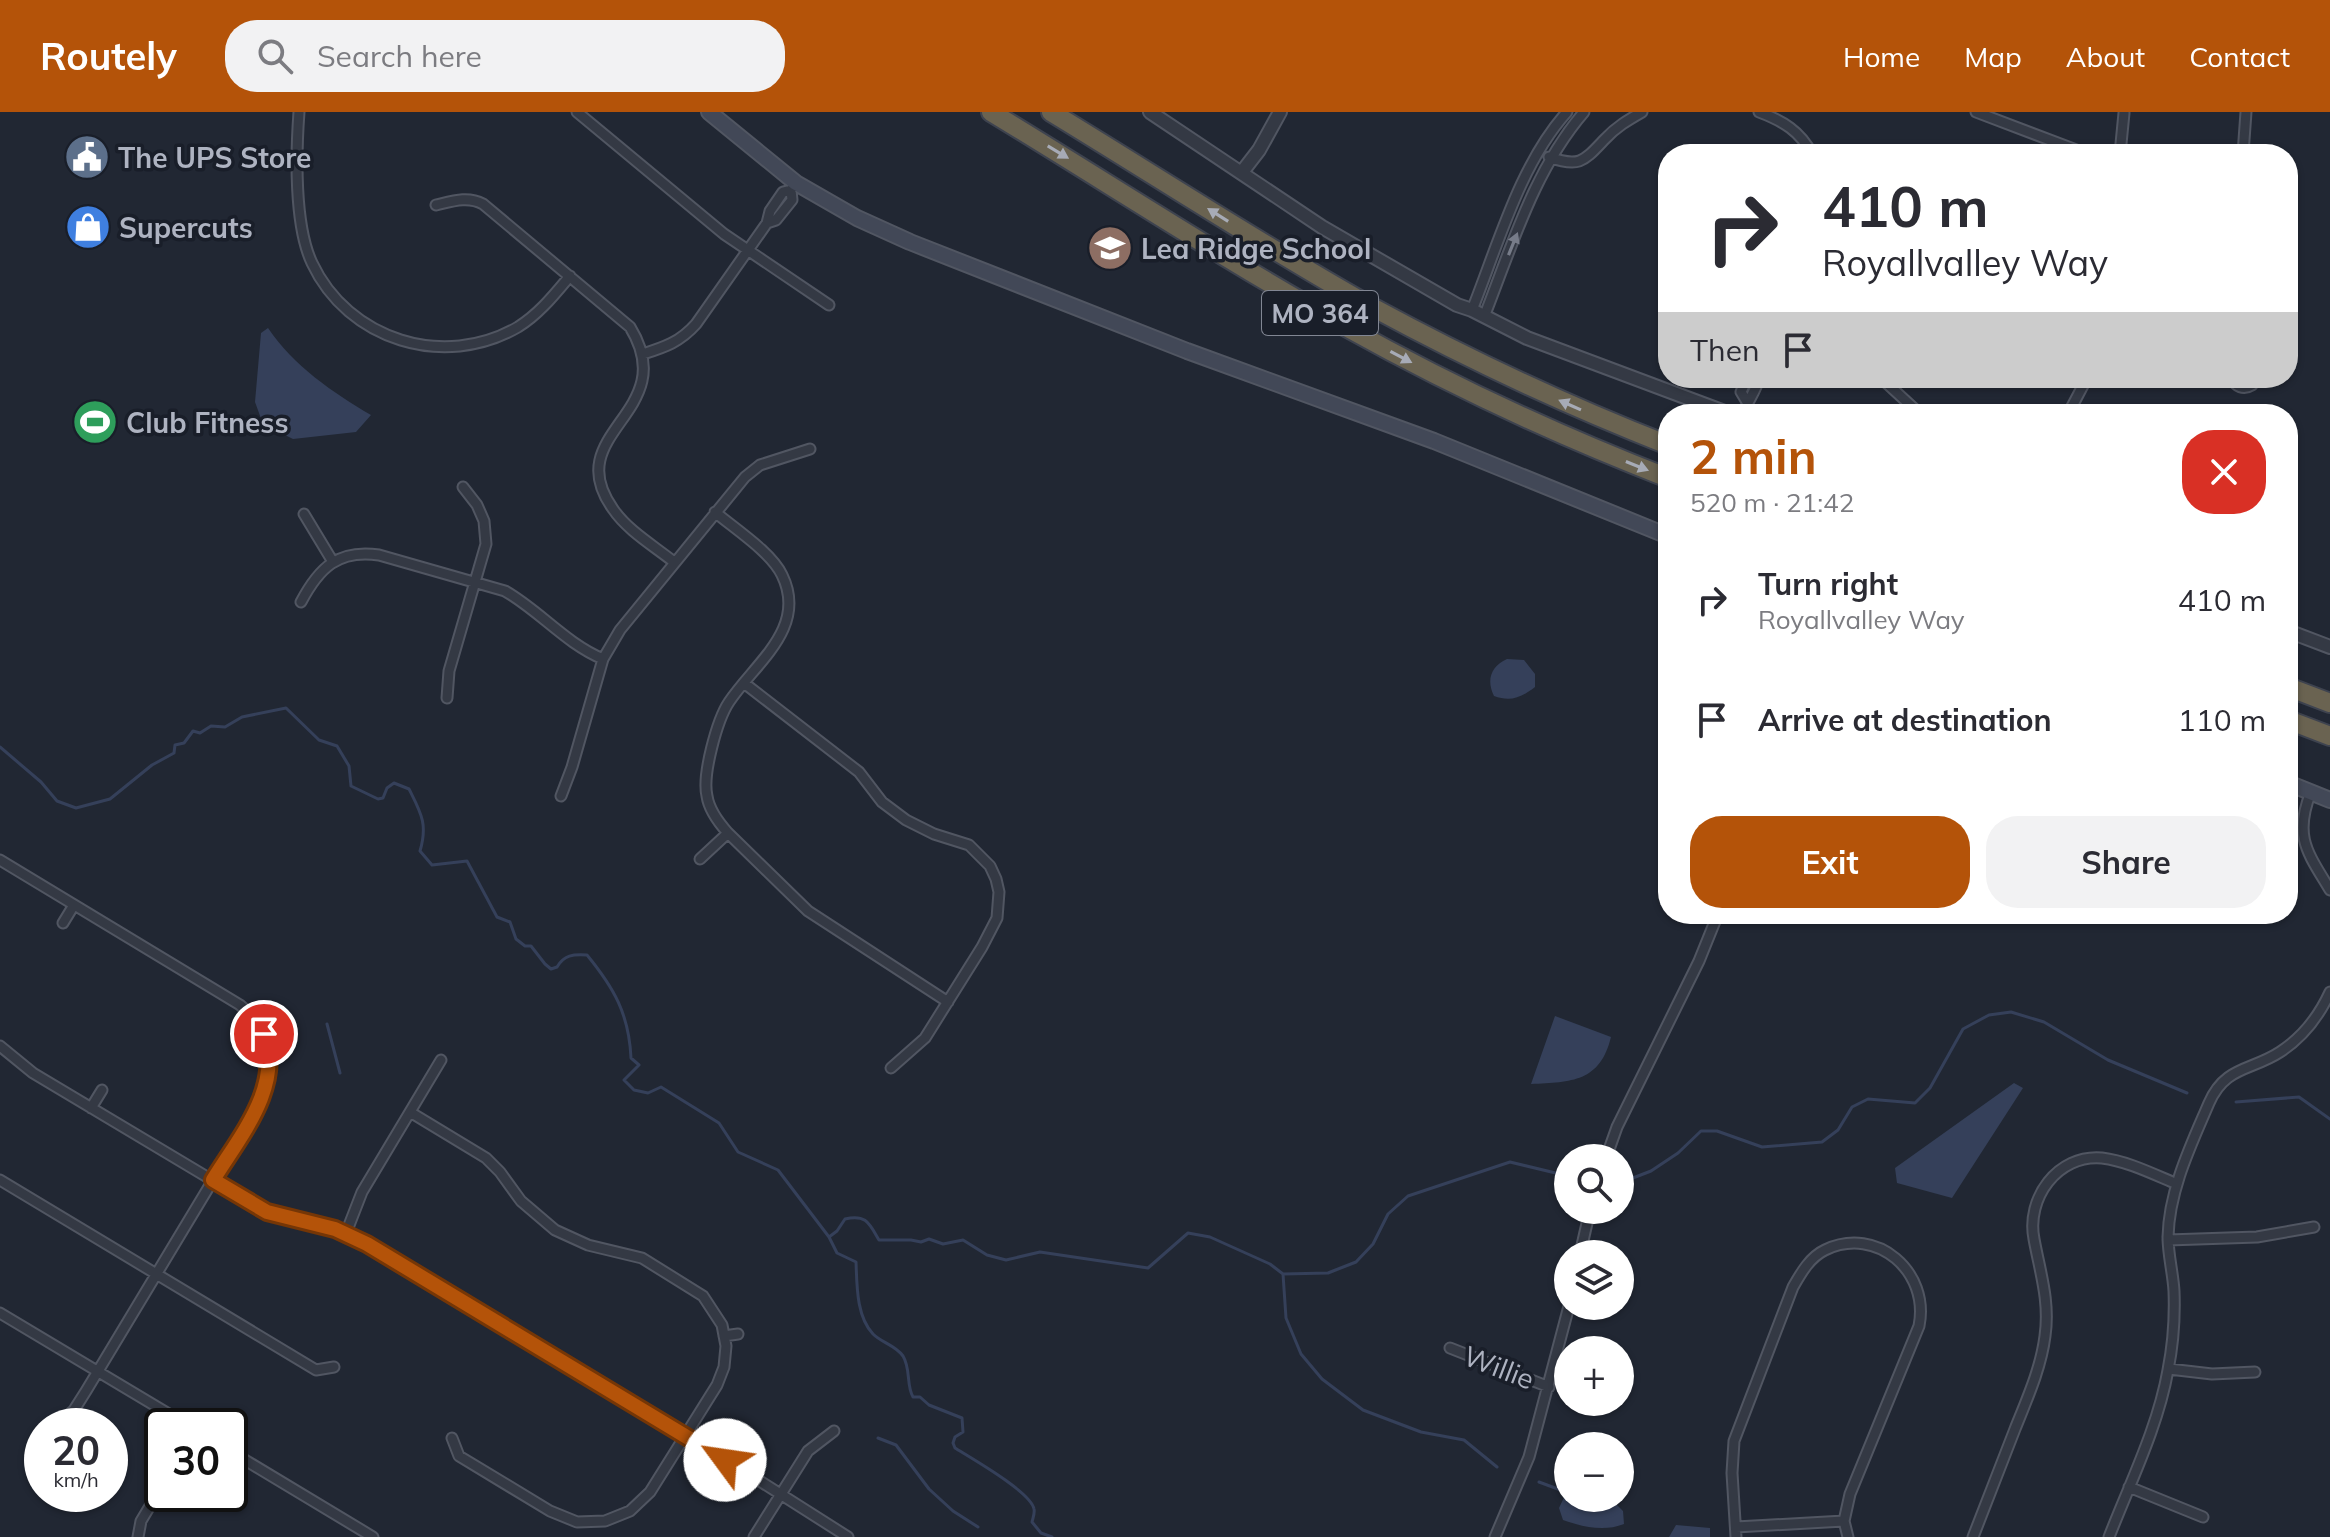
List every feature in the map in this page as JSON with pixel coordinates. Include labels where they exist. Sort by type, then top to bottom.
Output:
[{"type":"highway","name":"MO 364","points":[[991,112],[1347,328],[1516,414],[1658,474]]},
{"type":"highway","name":"MO 364","points":[[1051,112],[1372,307],[1531,387],[1658,441]]},
{"type":"highway","points":[[2298,691],[2330,703]]},
{"type":"highway","points":[[2298,724],[2330,736]]},
{"type":"main road","points":[[709,112],[794,187],[922,247],[1187,351],[1434,441],[1658,532]]},
{"type":"main road","points":[[2298,787],[2330,800]]},
{"type":"street","points":[[299,112],[299,210],[307,252],[333,296],[365,324],[416,345],[448,347],[477,343],[505,333],[530,318],[570,276]]},
{"type":"street","points":[[577,112],[747,252],[829,305]]},
{"type":"street","points":[[1150,112],[1322,227],[1457,305],[1527,338],[1658,387]]},
{"type":"street","points":[[1242,172],[1267,138],[1280,112]]},
{"type":"street","points":[[1472,310],[1526,176],[1550,131],[1567,112]]},
{"type":"street","points":[[1484,317],[1538,182],[1561,139],[1584,112]]},
{"type":"street","points":[[1538,152],[1566,163],[1582,161],[1622,122],[1642,112]]},
{"type":"street","points":[[1759,112],[1785,123],[1807,144]]},
{"type":"street","points":[[1976,112],[2061,144]]},
{"type":"street","points":[[2121,144],[2124,112]]},
{"type":"street","points":[[2244,144],[2246,112]]},
{"type":"street","points":[[643,354],[683,338],[767,223],[776,220],[792,200],[794,187]]},
{"type":"street","points":[[436,205],[460,200],[483,204],[630,327],[643,354],[644,376],[633,406],[606,442],[599,467],[600,481],[614,512],[674,562]]},
{"type":"street","points":[[1661,388],[1703,404]]},
{"type":"street","points":[[1743,388],[1741,392],[1747,402],[1754,396],[1756,388]]},
{"type":"street","points":[[1892,388],[1909,404]]},
{"type":"street","points":[[561,796],[603,659],[632,613],[745,477],[760,465],[810,449]]},
{"type":"street","points":[[447,698],[449,671],[486,544],[484,521],[477,505],[463,487]]},
{"type":"street","points":[[715,512],[776,565],[788,591],[789,608],[782,634],[727,704],[708,766],[706,796],[718,822],[808,911],[948,1002]]},
{"type":"street","points":[[304,514],[333,562]]},
{"type":"street","points":[[301,602],[313,580],[333,562],[346,556],[367,553],[475,582],[518,599],[577,646],[603,659]]},
{"type":"street","points":[[2298,635],[2330,647]]},
{"type":"street","points":[[744,683],[859,772],[882,802],[894,811],[934,834],[969,845],[990,866],[999,892],[997,918],[925,1038],[891,1068]]},
{"type":"street","points":[[2311,792],[2305,807],[2302,840],[2330,890]]},
{"type":"street","points":[[700,859],[728,833]]},
{"type":"street","points":[[0,860],[240,1005],[257,1022],[268,1048],[270,1068],[265,1092],[75,1408]]},
{"type":"street","points":[[63,923],[74,905]]},
{"type":"street","points":[[1611,1144],[1714,924]]},
{"type":"street","points":[[2109,1537],[2163,1393],[2169,1369],[2174,1291],[2168,1240],[2171,1205],[2177,1184],[2216,1088],[2233,1072],[2278,1054],[2294,1043],[2325,1014],[2330,992]]},
{"type":"street","points":[[268,1048],[286,1043]]},
{"type":"street","points":[[0,1046],[33,1073],[270,1213],[346,1233],[686,1436],[848,1537]]},
{"type":"street","points":[[346,1233],[362,1192],[441,1060]]},
{"type":"street","points":[[91,1108],[102,1090]]},
{"type":"street","points":[[410,1112],[486,1158],[521,1201],[553,1229],[588,1245],[642,1258],[697,1291],[714,1308],[724,1336],[726,1353],[723,1372],[686,1436],[640,1503],[614,1519],[592,1523],[561,1517],[466,1460],[455,1449],[452,1438]]},
{"type":"street","points":[[1973,1537],[2033,1384],[2043,1349],[2047,1312],[2045,1284],[2033,1239],[2032,1218],[2045,1184],[2061,1169],[2097,1158],[2117,1161],[2177,1184]]},
{"type":"street","points":[[0,1180],[316,1370],[334,1367]]},
{"type":"street","points":[[2168,1240],[2257,1237],[2314,1227]]},
{"type":"street","points":[[1844,1521],[1736,1532],[1732,1473],[1734,1441],[1793,1287],[1806,1266],[1826,1250],[1852,1244],[1876,1247],[1899,1259],[1918,1291],[1921,1315],[1850,1494],[1844,1521],[1848,1537]]},
{"type":"street","points":[[0,1313],[159,1408]]},
{"type":"street","points":[[1495,1537],[1529,1457],[1566,1320]]},
{"type":"street","points":[[724,1336],[738,1334]]},
{"type":"street","name":"Willie","points":[[1450,1348],[1549,1387]]},
{"type":"street","points":[[2169,1369],[2212,1374],[2255,1372]]},
{"type":"street","points":[[754,1537],[808,1451],[834,1431]]},
{"type":"street","points":[[248,1462],[373,1537]]},
{"type":"street","points":[[2129,1487],[2203,1517]]},
{"type":"street","points":[[138,1537],[146,1512]]},
{"type":"water","points":[[268,328],[278,342],[315,377],[371,415],[356,432],[293,439],[263,424],[255,402],[261,333]]},
{"type":"water","points":[[1507,659],[1524,660],[1535,674],[1535,687],[1510,699],[1494,696],[1490,684],[1494,670]]},
{"type":"water","points":[[1555,1016],[1611,1037],[1606,1052],[1600,1063],[1582,1077],[1531,1084]]},
{"type":"water","points":[[2014,1083],[2023,1088],[1952,1198],[1897,1183],[1895,1168]]},
{"type":"water","points":[[1560,1512],[1623,1512],[1624,1524],[1594,1528],[1563,1520]]},
{"type":"water","points":[[1676,1525],[1710,1528],[1710,1537],[1669,1537]]},
{"type":"waterway","points":[[0,747],[41,782],[57,801],[76,808],[110,799],[152,765],[174,753],[175,745],[184,743],[193,731],[200,733],[211,726],[225,727],[242,717],[286,708],[319,740],[337,746],[349,766],[351,786],[378,799],[383,798],[387,788],[394,783],[409,789],[422,819],[420,851],[432,865],[467,861],[497,917],[510,922],[516,939],[525,946],[531,946],[551,969],[569,956],[587,955],[618,1002],[627,1028],[631,1058],[639,1065],[624,1080],[634,1090],[648,1093],[661,1087],[719,1123],[738,1152],[778,1170],[829,1237],[837,1253],[856,1262],[858,1300],[863,1318],[873,1334],[903,1356],[913,1397],[920,1397],[929,1405],[962,1418],[963,1432],[955,1437],[955,1448],[1023,1494],[1034,1509],[1032,1522],[1041,1533],[1052,1537]]},
{"type":"waterway","points":[[1634,1178],[1651,1171],[1678,1153],[1701,1131],[1717,1131],[1762,1147],[1822,1142],[1838,1130],[1852,1107],[1868,1099],[1915,1103],[1930,1088],[1963,1029],[1989,1015],[2011,1012],[2044,1022],[2108,1060],[2187,1093]]},
{"type":"waterway","points":[[327,1024],[340,1073]]},
{"type":"waterway","points":[[2236,1102],[2299,1097],[2330,1119]]},
{"type":"waterway","points":[[829,1237],[845,1219],[858,1218],[869,1225],[879,1240],[921,1242],[929,1239],[943,1244],[963,1240],[987,1255],[1006,1260],[1040,1252],[1148,1268],[1188,1233],[1210,1237],[1270,1264],[1283,1274],[1328,1273],[1356,1262],[1373,1244],[1388,1214],[1408,1196],[1510,1162],[1554,1173]]},
{"type":"waterway","points":[[1283,1274],[1286,1318],[1301,1354],[1322,1379],[1363,1410],[1421,1432],[1464,1440],[1497,1467]]},
{"type":"waterway","points":[[878,1438],[896,1445],[929,1489],[953,1511],[978,1527]]},
{"type":"waterway","points":[[1539,1482],[1554,1488]]},
{"type":"place","name":"The UPS Store","points":[[87,157]]},
{"type":"place","name":"Supercuts","points":[[88,227]]},
{"type":"place","name":"Lea Ridge School","points":[[1110,248]]},
{"type":"place","name":"Club Fitness","points":[[95,422]]},
{"type":"route","points":[[264,1034],[271,1058],[265,1092],[213,1180],[267,1212],[323,1225],[367,1244],[725,1460]]}]
